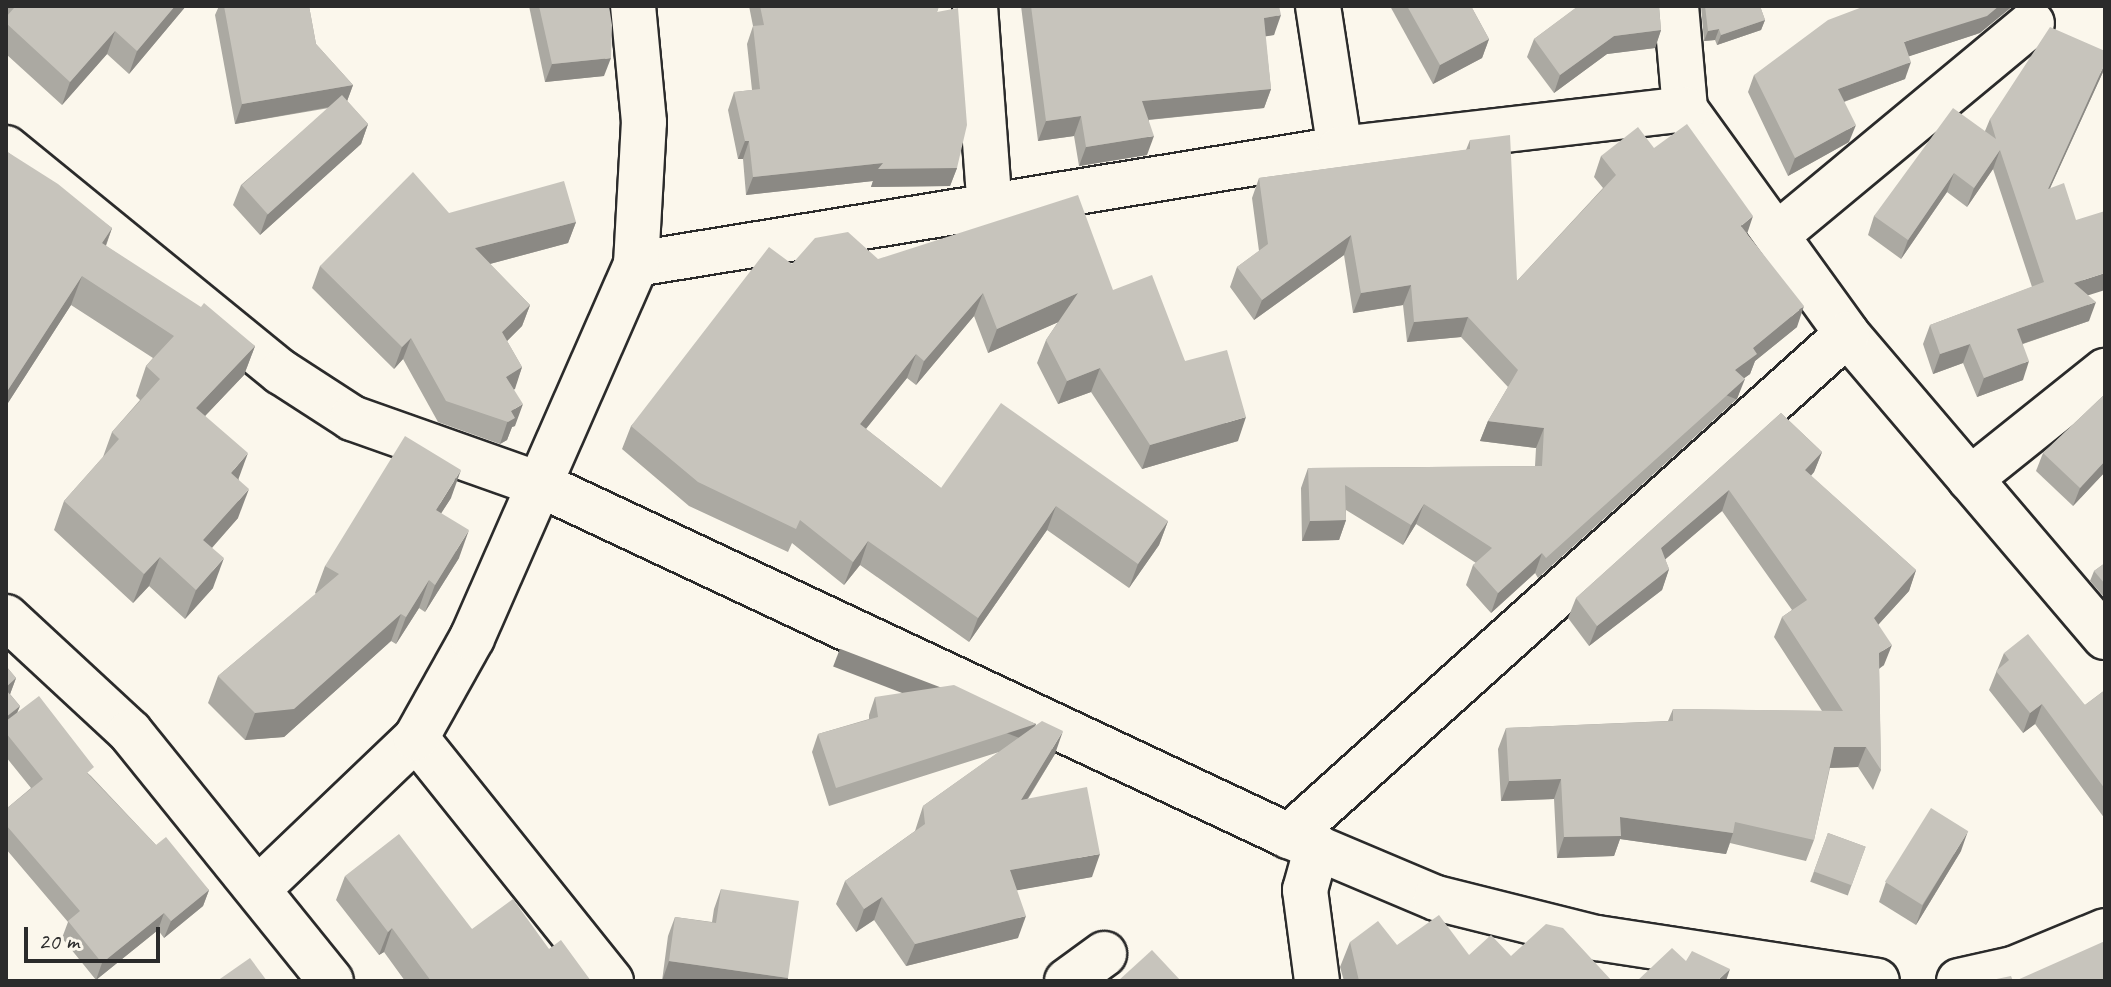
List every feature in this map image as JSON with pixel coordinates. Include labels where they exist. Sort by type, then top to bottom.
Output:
[{"type":"street","points":[[258,889],[416,738],[472,638],[636,264],[644,122],[633,6]]},
{"type":"street","points":[[975,6],[990,208]]},
{"type":"street","points":[[1318,6],[1340,149]]},
{"type":"street","points":[[1676,6],[1685,109],[1778,234],[1847,334],[2105,637]]},
{"type":"street","points":[[1778,234],[2032,23]]},
{"type":"street","points":[[636,264],[1340,149],[1685,109]]},
{"type":"street","points":[[6,148],[281,372],[352,418],[541,485],[1303,841],[1436,898],[1597,938],[1877,981]]},
{"type":"street","points":[[1317,981],[1305,890],[1303,841],[1847,334]]},
{"type":"street","points":[[1970,479],[2105,371]]},
{"type":"street","points":[[6,617],[130,732],[331,981]]},
{"type":"street","points":[[416,738],[611,981]]},
{"type":"street","points":[[1959,981],[2013,969],[2105,931]]},
{"type":"street","points":[[1067,981],[1104,954]]},
{"type":"building","points":[[12,6],[175,6],[137,51],[115,31],[70,82],[6,23],[6,17],[14,8]]},
{"type":"building","points":[[224,6],[309,6],[316,44],[353,85],[242,104]]},
{"type":"building","points":[[539,6],[609,6],[611,58],[552,64]]},
{"type":"building","points":[[760,6],[939,6],[937,12],[958,8],[967,125],[957,168],[878,169],[883,163],[753,177],[749,141],[745,141],[734,92],[760,89],[753,26],[764,25]]},
{"type":"building","points":[[1031,6],[1279,6],[1281,15],[1264,18],[1271,89],[1142,101],[1154,136],[1086,147],[1081,116],[1046,121]]},
{"type":"building","points":[[1407,6],[1471,6],[1489,39],[1440,65]]},
{"type":"building","points":[[1578,6],[1659,6],[1661,30],[1614,36],[1560,75],[1534,39]]},
{"type":"building","points":[[1705,6],[1760,6],[1765,20],[1721,35],[1719,29],[1708,31]]},
{"type":"building","points":[[1865,6],[1999,6],[1987,16],[1904,42],[1911,62],[1838,89],[1856,125],[1795,158],[1754,75],[1828,20]]},
{"type":"building","points":[[2050,27],[2105,51],[2105,63],[2048,189],[2064,183],[2076,220],[2105,211],[2105,273],[2074,283],[2096,302],[2017,329],[2029,361],[1984,378],[1970,344],[1940,354],[1930,325],[2044,282],[2000,150],[1974,188],[1954,173],[1908,240],[1874,216],[1953,108],[1996,139],[1990,119]]},
{"type":"building","points":[[342,95],[368,124],[268,214],[242,185]]},
{"type":"building","points":[[1687,124],[1753,216],[1741,226],[1804,306],[1753,348],[1757,354],[1735,370],[1745,379],[1546,558],[1542,553],[1498,593],[1473,565],[1492,548],[1424,504],[1411,525],[1345,485],[1346,520],[1310,521],[1308,468],[1542,466],[1544,428],[1488,421],[1518,370],[1468,317],[1414,322],[1411,285],[1361,293],[1351,235],[1262,300],[1237,267],[1268,244],[1259,178],[1470,149],[1470,140],[1510,135],[1517,281],[1616,175],[1601,156],[1638,127],[1654,148]]},
{"type":"building","points":[[6,151],[58,184],[112,228],[102,243],[201,307],[204,303],[255,346],[196,408],[248,453],[231,473],[249,489],[203,540],[224,558],[196,590],[160,557],[144,574],[64,501],[119,439],[112,432],[160,379],[146,366],[174,336],[82,276],[6,393]]},
{"type":"building","points":[[413,172],[449,213],[564,181],[576,222],[475,248],[530,305],[502,332],[522,367],[506,377],[523,404],[511,411],[515,418],[508,422],[446,401],[411,338],[402,347],[320,266]]},
{"type":"building","points":[[1078,195],[1113,290],[1152,275],[1185,361],[1227,350],[1246,417],[1150,445],[1100,368],[1067,381],[1046,340],[1078,293],[997,329],[983,293],[924,361],[916,354],[860,424],[941,488],[1001,403],[1168,521],[1138,564],[1056,506],[978,618],[868,541],[853,562],[800,520],[796,529],[698,482],[631,426],[769,247],[792,264],[815,238],[848,232],[878,259]]},
{"type":"building","points":[[2105,394],[2105,461],[2080,488],[2043,453]]},
{"type":"building","points":[[1781,413],[1822,452],[1805,470],[1916,570],[1874,618],[1892,645],[1879,653],[1881,770],[1866,747],[1834,747],[1814,840],[1735,822],[1733,833],[1620,817],[1621,836],[1564,837],[1561,779],[1509,781],[1506,728],[1673,721],[1673,709],[1843,711],[1782,617],[1807,600],[1729,490],[1661,548],[1669,569],[1597,626],[1576,598]]},
{"type":"building","points":[[405,436],[461,470],[436,510],[469,530],[435,585],[429,580],[406,617],[401,614],[294,709],[255,713],[218,676],[339,574],[325,566]]},
{"type":"building","points":[[2105,563],[2105,584],[2094,571]]},
{"type":"building","points":[[2028,634],[2085,705],[2105,690],[2105,789],[2042,704],[2030,713],[1996,671],[2009,660],[2004,653]]},
{"type":"building","points":[[6,666],[16,678],[6,687]]},
{"type":"building","points":[[954,685],[1036,724],[836,788],[818,734],[878,717],[875,697]]},
{"type":"building","points":[[6,690],[20,706],[6,717]]},
{"type":"building","points":[[39,696],[94,767],[87,773],[156,845],[166,837],[209,890],[171,921],[164,913],[102,963],[68,921],[80,911],[6,825],[6,809],[43,779],[6,733],[6,721]]},
{"type":"building","points":[[1042,721],[1063,731],[1021,800],[1087,787],[1100,854],[1010,870],[1026,916],[915,944],[882,897],[864,909],[845,881],[925,824],[923,806]]},
{"type":"building","points":[[1931,808],[1968,831],[1922,905],[1885,882]]},
{"type":"building","points":[[1828,833],[1866,847],[1852,885],[1814,872]]},
{"type":"building","points":[[399,834],[472,929],[513,899],[549,949],[561,940],[591,981],[431,981],[392,928],[388,932],[345,876]]},
{"type":"building","points":[[721,889],[799,901],[788,978],[669,961],[675,917],[716,923]]},
{"type":"building","points":[[1439,915],[1469,955],[1491,935],[1511,956],[1546,924],[1563,928],[1612,981],[1359,981],[1350,942],[1378,921],[1397,945]]},
{"type":"building","points":[[2105,941],[2105,981],[2015,981]]},
{"type":"building","points":[[1672,948],[1686,961],[1692,951],[1730,969],[1717,981],[1637,981]]},
{"type":"building","points":[[1152,950],[1181,981],[1118,981]]},
{"type":"building","points":[[250,958],[267,981],[217,981]]},
{"type":"building","points":[[2011,976],[2013,981],[1987,981]]}]
